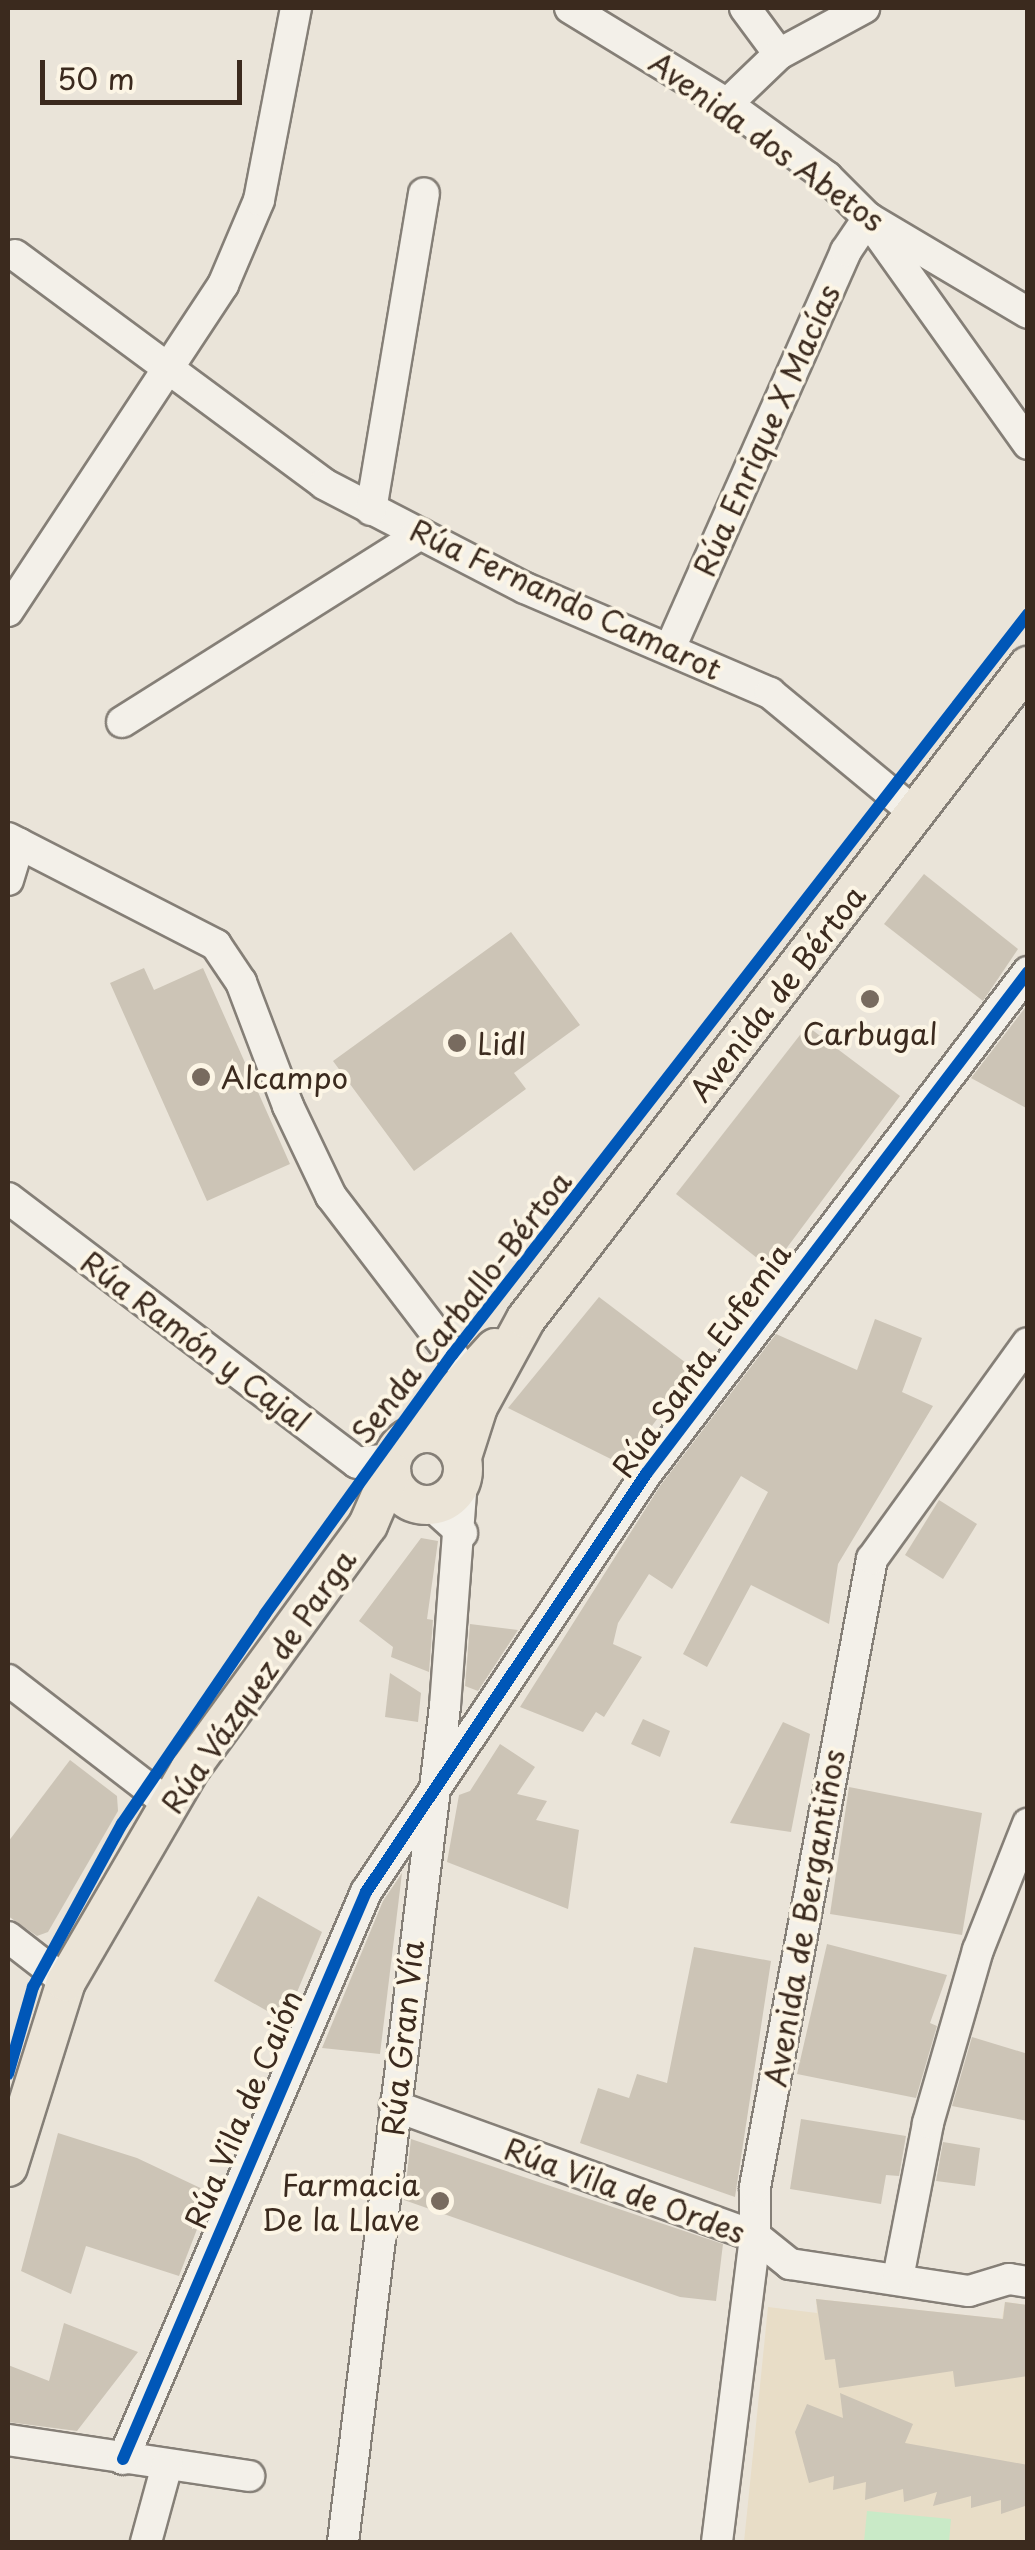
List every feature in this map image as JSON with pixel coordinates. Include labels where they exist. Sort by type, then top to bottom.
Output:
[{"type":"main road","name":"Avenida de Bértoa","points":[[400,1455],[513,1330],[1028,666]]},
{"type":"main road","name":"Avenida de Bértoa","points":[[462,1468],[478,1407],[513,1330]]},
{"type":"main road","points":[[440,1434],[462,1468],[451,1496],[426,1504],[401,1494],[400,1455],[440,1434]]},
{"type":"main road","name":"Rúa Vázquez de Parga","points":[[8,2167],[66,1982],[168,1804],[368,1525],[400,1455]]},
{"type":"main road","name":"Rúa Vázquez de Parga","points":[[368,1525],[426,1504]]},
{"type":"street","points":[[8,612],[223,285],[259,200],[296,8]]},
{"type":"street","name":"Avenida dos Abetos","points":[[570,8],[727,104],[827,177],[868,218],[1028,313]]},
{"type":"street","points":[[745,8],[779,54]]},
{"type":"street","points":[[727,104],[779,54],[864,8]]},
{"type":"street","points":[[371,510],[424,194]]},
{"type":"street","points":[[868,218],[928,312],[1028,444]]},
{"type":"street","name":"Rúa Enrique X Macías","points":[[671,646],[846,251],[868,218]]},
{"type":"street","name":"Rúa Fernando Camarot","points":[[14,255],[324,484],[525,588],[671,646],[770,693],[915,813]]},
{"type":"street","points":[[928,312],[943,286],[964,276]]},
{"type":"street","points":[[122,722],[421,534]]},
{"type":"street","points":[[8,880],[13,841],[216,945],[241,982],[288,1106],[331,1196],[455,1358]]},
{"type":"street","name":"Rúa Santa Eufemia","points":[[433,1792],[646,1474],[1028,972]]},
{"type":"street","name":"Rúa Ramón y Cajal","points":[[8,1198],[357,1464],[400,1455]]},
{"type":"street","points":[[455,1358],[513,1330]]},
{"type":"street","name":"Avenida de Bergantiños","points":[[717,2542],[756,2236],[755,2186],[872,1560],[1028,1343]]},
{"type":"street","points":[[444,1402],[455,1358]]},
{"type":"street","name":"Rúa Gran Vía","points":[[343,2542],[462,1533],[462,1468]]},
{"type":"street","points":[[426,1504],[462,1533]]},
{"type":"street","points":[[8,1680],[168,1804]]},
{"type":"street","name":"Rúa Vila de Caión","points":[[124,2459],[355,1910],[433,1792]]},
{"type":"street","points":[[898,2278],[928,2123],[978,1950],[1028,1824]]},
{"type":"street","points":[[8,1937],[66,1982]]},
{"type":"street","name":"Rúa Vila de Ordes","points":[[396,2106],[756,2236],[790,2264],[969,2291],[1009,2279],[1028,2282]]},
{"type":"street","points":[[8,2440],[249,2476]]},
{"type":"street","points":[[146,2542],[166,2465]]},
{"type":"shaded area","points":[[816,2299],[1002,2319],[1005,2302],[1027,2305],[1027,2542],[744,2542],[768,2307],[817,2313]]},
{"type":"green space","points":[[867,2511],[951,2519],[949,2542],[864,2542]]},
{"type":"building","points":[[924,874],[1018,949],[983,1001],[884,924]]},
{"type":"building","name":"Lidl","points":[[511,932],[580,1025],[514,1073],[526,1089],[414,1171],[333,1061]]},
{"type":"building","name":"Alcampo","points":[[144,968],[154,990],[203,968],[290,1164],[207,1201],[110,983]]},
{"type":"building","points":[[1028,1004],[1028,1109],[971,1078]]},
{"type":"building","points":[[807,1026],[900,1096],[771,1269],[676,1194]]},
{"type":"building","points":[[599,1297],[694,1369],[623,1465],[508,1408]]},
{"type":"building","points":[[875,1319],[922,1338],[902,1392],[933,1406],[838,1564],[829,1624],[751,1585],[707,1667],[683,1654],[768,1492],[741,1476],[672,1589],[649,1574],[618,1623],[613,1644],[642,1657],[604,1717],[596,1712],[583,1732],[520,1707],[660,1486],[776,1334],[857,1370]]},
{"type":"building","points":[[939,1500],[977,1524],[943,1579],[905,1555]]},
{"type":"building","points":[[421,1538],[438,1541],[427,1619],[433,1620],[429,1672],[391,1657],[393,1647],[359,1621]]},
{"type":"building","points":[[470,1624],[518,1630],[478,1691],[465,1686]]},
{"type":"building","points":[[390,1673],[421,1693],[418,1722],[385,1717]]},
{"type":"building","points":[[643,1719],[670,1731],[660,1757],[631,1744]]},
{"type":"building","points":[[783,1722],[810,1734],[791,1832],[730,1823]]},
{"type":"building","points":[[500,1744],[535,1767],[517,1794],[547,1801],[536,1820],[579,1830],[568,1909],[447,1862],[459,1795],[470,1791]]},
{"type":"building","points":[[70,1760],[117,1796],[118,1811],[48,1932],[37,1936],[8,1916],[8,1842]]},
{"type":"building","points":[[849,1787],[982,1813],[962,1935],[830,1914]]},
{"type":"building","points":[[402,1873],[380,2054],[322,2048],[383,1901]]},
{"type":"building","points":[[258,1896],[322,1932],[285,2021],[214,1981]]},
{"type":"building","points":[[827,1944],[947,1975],[930,2023],[937,2026],[916,2098],[797,2074]]},
{"type":"building","points":[[694,1947],[771,1961],[735,2197],[580,2143],[598,2088],[629,2098],[637,2074],[667,2083]]},
{"type":"building","points":[[972,2037],[1028,2054],[1028,2121],[952,2106]]},
{"type":"building","points":[[801,2119],[906,2136],[899,2176],[886,2175],[881,2204],[790,2189]]},
{"type":"building","points":[[58,2133],[137,2158],[211,2193],[179,2276],[86,2246],[71,2294],[21,2271]]},
{"type":"building","points":[[411,2139],[723,2244],[716,2301],[680,2297],[404,2200]]},
{"type":"building","points":[[943,2142],[980,2148],[975,2186],[936,2181]]},
{"type":"building","points":[[816,2299],[1003,2319],[1005,2302],[1028,2305],[1028,2376],[955,2387],[953,2371],[839,2388],[835,2359],[825,2360]]},
{"type":"building","points":[[64,2323],[138,2352],[77,2431],[8,2422],[8,2365],[49,2381]]},
{"type":"building","points":[[840,2393],[913,2424],[905,2443],[1028,2465],[1028,2505],[1001,2514],[1001,2500],[971,2508],[971,2496],[933,2506],[937,2492],[904,2502],[903,2489],[865,2500],[866,2482],[833,2490],[834,2476],[809,2483],[795,2432],[807,2404],[843,2418]]},
{"type":"cycle path","name":"Senda Carballo-Bértoa","points":[[8,2074],[33,1987],[122,1824],[265,1614],[452,1355],[1028,614]]},
{"type":"cycle path","points":[[123,2459],[366,1892],[646,1474],[1028,972]]},
{"type":"place","name":"Carbugal","points":[[870,999]]},
{"type":"place","name":"Lidl","points":[[457,1043]]},
{"type":"place","name":"Alcampo","points":[[201,1077]]},
{"type":"place","name":"Farmacia De la Llave","points":[[440,2201]]}]
